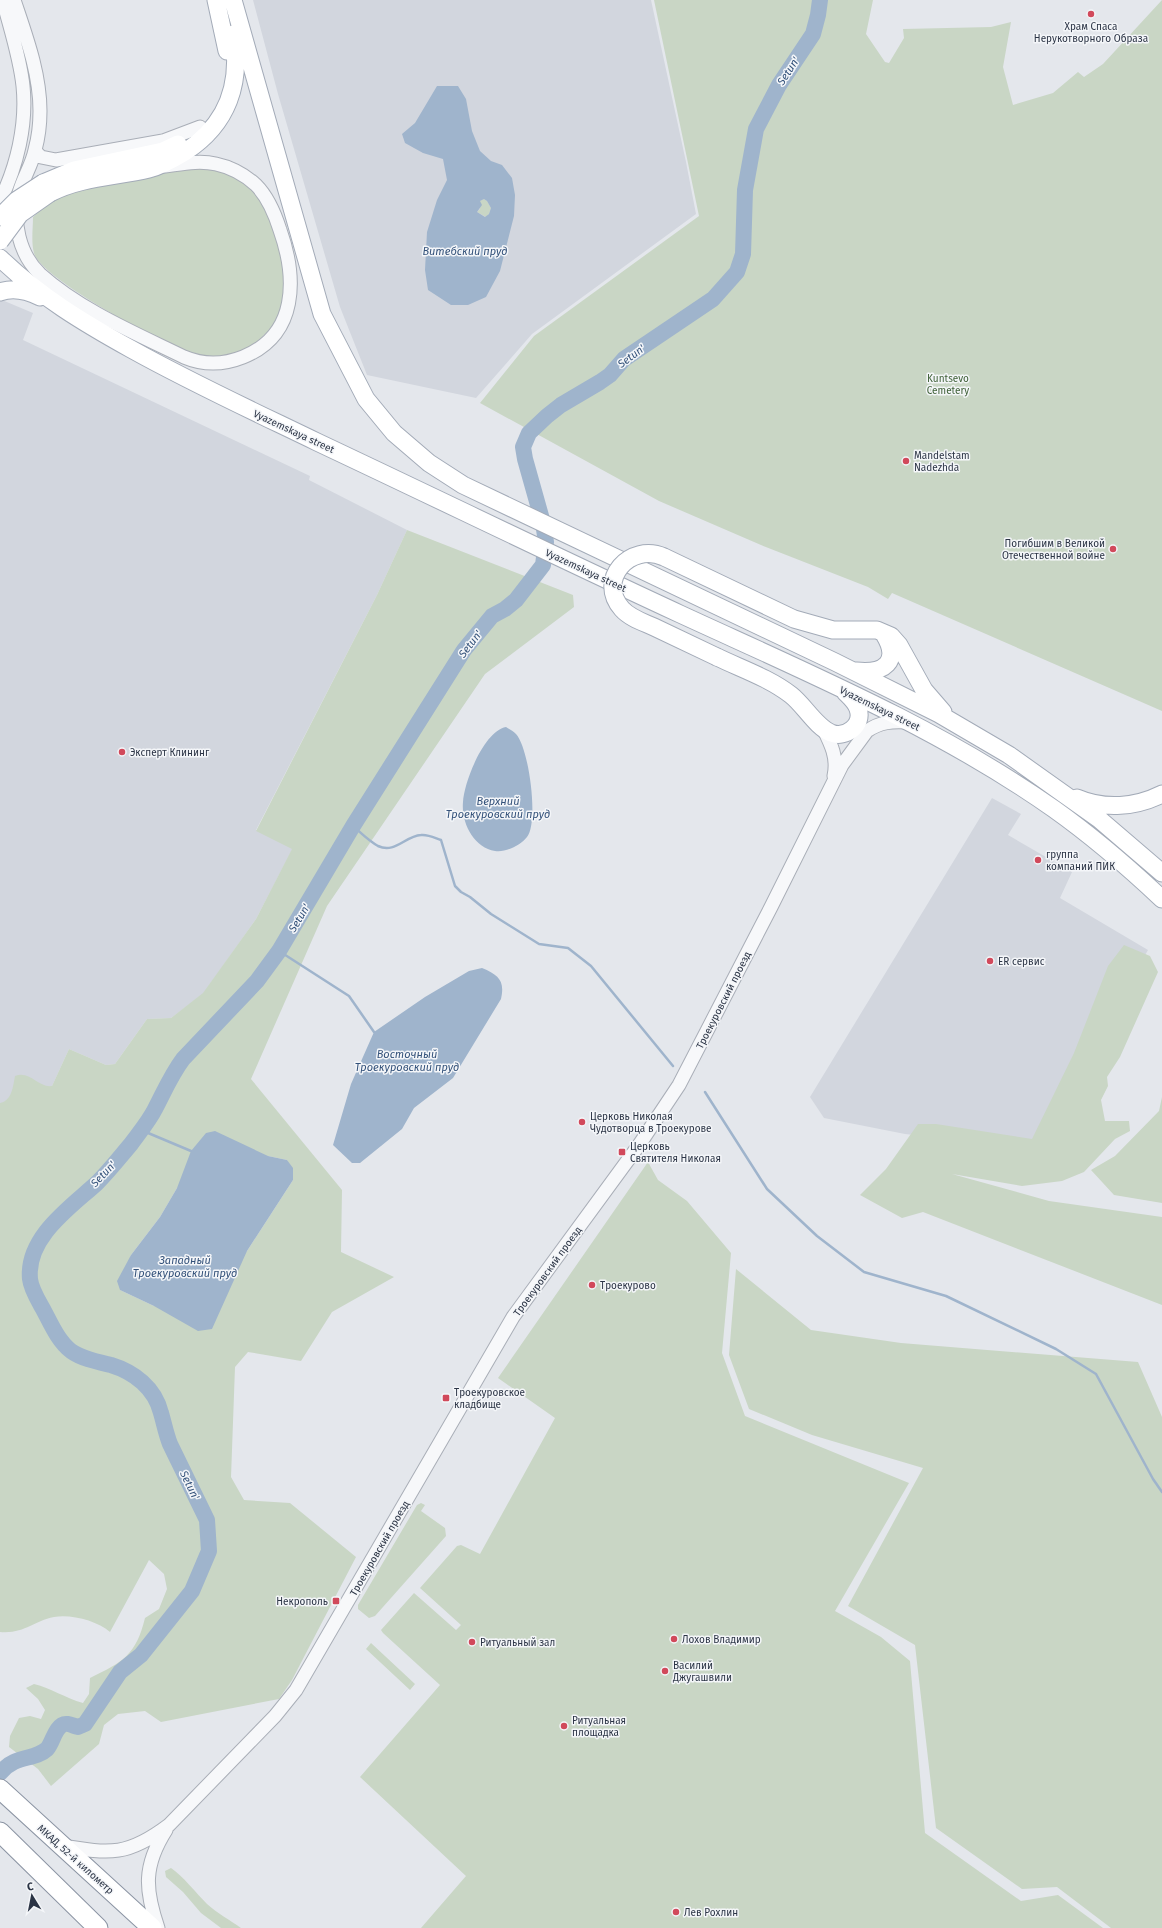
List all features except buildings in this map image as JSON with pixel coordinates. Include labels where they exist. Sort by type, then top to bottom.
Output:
[{"type":"highway","name":"МКАД, 52-й километр","points":[[5,1794],[152,1928]]},
{"type":"highway","points":[[0,1832],[98,1928]]},
{"type":"main road","points":[[0,217],[17,200],[46,188],[74,170],[163,151],[177,145],[200,127],[211,113],[220,92],[226,72],[227,50],[216,0]]},
{"type":"main road","points":[[0,241],[20,214],[46,188],[151,168],[196,145],[212,130],[226,109],[236,72],[236,52],[226,0]]},
{"type":"main road","name":"Vyazemskaya street","points":[[233,0],[322,314],[366,399],[394,433],[430,463],[463,485],[852,670],[954,723],[1009,755],[1099,819],[1162,873]]},
{"type":"main road","name":"Vyazemskaya street","points":[[0,258],[54,304],[98,331],[195,383],[568,562],[910,722],[999,773],[1054,810],[1100,844],[1162,899]]},
{"type":"main road","points":[[0,292],[16,290],[31,293],[54,304]]},
{"type":"main road","points":[[843,690],[855,703],[862,727],[829,731],[790,695],[774,684],[631,616],[618,604],[614,593],[614,581],[618,570],[625,561],[636,555],[647,553],[664,557],[794,619],[833,630],[870,630],[883,632],[891,636],[899,645],[924,690],[954,723]]},
{"type":"main road","points":[[852,670],[871,672],[879,671],[886,666],[890,659],[891,651],[889,642],[883,632]]},
{"type":"main road","points":[[1056,789],[1082,800],[1109,806],[1129,804],[1153,798],[1162,794]]},
{"type":"street","points":[[0,201],[14,169],[24,119],[22,80],[16,46],[3,0]]},
{"type":"street","points":[[14,0],[36,70],[40,112],[35,151],[19,193],[16,223],[28,259],[40,273],[103,317],[194,362],[222,363],[248,355],[260,347],[275,333],[286,315],[290,302],[291,274],[284,242],[274,212],[256,186],[227,167],[206,163],[151,168]]},
{"type":"street","points":[[35,151],[41,157],[56,160],[163,141],[200,127]]},
{"type":"street","points":[[842,765],[862,727],[888,722],[910,722]]},
{"type":"street","name":"Троекуровский проезд","points":[[62,1846],[94,1851],[115,1852],[129,1850],[154,1837],[169,1826],[279,1711],[296,1690],[513,1317],[642,1141],[679,1085],[771,907],[833,781],[842,765],[867,731],[862,727]]},
{"type":"street","points":[[829,731],[841,750],[842,765]]},
{"type":"street","points":[[829,731],[836,768],[833,781]]},
{"type":"street","name":"Троекуровский проезд","points":[[158,1928],[147,1882],[151,1860],[160,1840],[169,1826]]},
{"type":"shaded area","points":[[253,0],[651,0],[696,214],[532,334],[476,398],[367,375],[340,307],[278,94]]},
{"type":"shaded area","points":[[2,300],[33,313],[23,340],[310,476],[309,480],[407,530],[377,595],[256,830],[293,848],[256,919],[203,994],[171,1018],[147,1019],[115,1064],[106,1065],[69,1049],[31,1132],[0,1118],[0,301]]},
{"type":"shaded area","points":[[992,798],[1021,814],[1008,835],[1072,872],[1060,898],[1148,950],[1036,1148],[905,1134],[824,1118],[810,1097]]},
{"type":"green space","name":"Kuntsevo Cemetery","points":[[654,0],[873,0],[866,34],[885,62],[889,63],[904,38],[903,29],[991,27],[1011,22],[1003,67],[1013,105],[1053,93],[1078,72],[1084,77],[1103,64],[1162,0],[1162,711],[892,593],[888,599],[868,587],[761,545],[659,501],[480,403],[534,336],[699,216]]},
{"type":"green space","points":[[196,167],[216,170],[236,176],[247,183],[256,193],[267,208],[270,215],[284,270],[285,295],[282,307],[277,318],[269,329],[258,341],[245,350],[220,358],[207,357],[192,353],[160,340],[87,299],[65,284],[45,267],[38,260],[33,249],[33,217],[48,203],[81,189]]},
{"type":"green space","points":[[484,199],[491,208],[486,217],[477,212],[480,209],[480,201]]},
{"type":"green space","points":[[407,530],[573,595],[574,607],[485,674],[327,906],[251,1079],[342,1190],[341,1252],[394,1277],[332,1312],[301,1361],[248,1352],[235,1367],[231,1477],[244,1500],[290,1503],[356,1557],[292,1680],[279,1699],[161,1722],[145,1711],[118,1714],[104,1725],[99,1744],[51,1786],[38,1769],[9,1747],[10,1736],[19,1718],[30,1716],[41,1719],[45,1710],[38,1699],[26,1688],[34,1684],[83,1703],[89,1694],[90,1678],[120,1662],[126,1656],[137,1641],[145,1618],[159,1609],[167,1589],[164,1574],[149,1560],[110,1632],[105,1628],[84,1619],[61,1616],[47,1619],[16,1631],[0,1632],[0,1103],[4,1102],[9,1096],[13,1088],[15,1076],[25,1075],[42,1084],[52,1086],[69,1049],[106,1065],[115,1064],[147,1019],[171,1018],[203,993],[256,919],[292,849],[256,831],[377,595]],"holes":[[[268,1156],[287,1160],[293,1180],[247,1251],[154,1306],[120,1290],[131,1255],[160,1217],[177,1188]]]},
{"type":"green space","points":[[1124,945],[1150,956],[1158,972],[1120,1057],[1107,1077],[1108,1086],[1101,1100],[1105,1121],[1129,1121],[1130,1131],[1115,1139],[1084,1172],[1062,1181],[1022,1186],[952,1174],[1049,1201],[1162,1217],[1162,1305],[923,1212],[902,1218],[860,1195],[886,1169],[918,1124],[936,1124],[1032,1139],[1074,1053],[1108,966]]},
{"type":"green space","points":[[1162,1097],[1162,1203],[1114,1195],[1091,1170],[1115,1156],[1159,1111]]},
{"type":"green space","points":[[648,1162],[658,1180],[687,1201],[731,1253],[722,1353],[745,1416],[909,1483],[835,1611],[881,1637],[910,1661],[925,1833],[1021,1901],[1058,1895],[1103,1928],[421,1928],[466,1876],[360,1777],[440,1685],[381,1630],[414,1593],[456,1630],[461,1625],[420,1588],[457,1546],[461,1545],[480,1554],[555,1418],[498,1378]]},
{"type":"green space","points":[[736,1269],[811,1330],[901,1343],[1138,1362],[1162,1417],[1162,1928],[1111,1928],[1057,1887],[1022,1889],[936,1828],[915,1645],[848,1606],[923,1468],[812,1435],[749,1409],[729,1355]]},
{"type":"green space","points":[[421,1503],[425,1505],[421,1511],[445,1528],[446,1536],[375,1616],[369,1618],[358,1609],[358,1605],[417,1505]]},
{"type":"green space","points":[[371,1643],[415,1684],[410,1690],[366,1649]]},
{"type":"green space","points":[[171,1868],[185,1880],[207,1904],[241,1928],[221,1928],[201,1913],[183,1892],[166,1877],[165,1871]]},
{"type":"water","name":"Витебский пруд","points":[[437,86],[458,86],[466,99],[472,131],[480,151],[491,161],[502,165],[512,178],[515,195],[514,216],[500,271],[486,297],[468,305],[451,305],[428,290],[425,270],[427,232],[437,200],[447,180],[443,159],[423,153],[405,143],[402,134],[415,123]],"holes":[[[484,199],[491,208],[489,214],[485,217],[477,212],[482,205],[480,201]]]},
{"type":"water","name":"Верхний Троекуровский пруд","points":[[506,727],[516,734],[521,742],[525,754],[531,785],[531,829],[527,837],[521,843],[503,851],[495,851],[481,845],[470,833],[464,818],[463,802],[464,793],[471,771],[483,747],[498,731]]},
{"type":"water","name":"Восточный Троекуровский пруд","points":[[482,968],[493,973],[499,979],[502,988],[501,999],[453,1078],[414,1108],[402,1129],[360,1163],[352,1163],[333,1145],[351,1084],[374,1032],[425,997],[469,971]]},
{"type":"water","name":"Западный Троекуровский пруд","points":[[215,1131],[268,1156],[287,1160],[293,1168],[293,1180],[247,1251],[212,1329],[198,1331],[154,1306],[120,1290],[117,1281],[131,1255],[160,1217],[177,1188],[191,1151],[206,1133]]},
{"type":"waterway","name":"Setun'","points":[[0,1773],[6,1767],[18,1760],[42,1753],[47,1749],[57,1730],[62,1725],[68,1724],[78,1727],[85,1724],[120,1672],[141,1655],[192,1591],[209,1551],[207,1520],[170,1444],[161,1413],[154,1396],[142,1382],[128,1372],[120,1368],[80,1356],[66,1347],[52,1326],[32,1287],[30,1279],[31,1264],[35,1250],[52,1224],[97,1183],[131,1144],[150,1118],[171,1077],[183,1059],[257,981],[279,951],[353,826],[464,650],[492,616],[505,609],[516,600],[543,565],[546,542],[543,523],[523,447],[529,433],[561,405],[610,375],[624,359],[713,299],[737,272],[743,254],[745,190],[756,129],[779,85],[813,34],[820,0]]},
{"type":"waterway","points":[[353,826],[371,842],[384,848],[390,848],[410,838],[421,835],[441,840],[455,886],[461,892],[470,897],[491,914],[539,944],[568,948],[591,966],[673,1066]]},
{"type":"waterway","points":[[279,951],[349,996],[374,1032]]},
{"type":"waterway","points":[[705,1092],[767,1189],[817,1236],[864,1272],[946,1296],[1056,1349],[1096,1374],[1153,1479],[1162,1492]]},
{"type":"waterway","points":[[141,1130],[191,1151]]},
{"type":"place","name":"Храм Спаса Нерукотворного Образа","points":[[1091,14]]},
{"type":"place","name":"Mandelstam Nadezhda","points":[[906,461]]},
{"type":"place","name":"Погибшим в Великой Отечественной войне","points":[[1113,549]]},
{"type":"place","name":"Эксперт Клининг","points":[[122,752]]},
{"type":"place","name":"группа компаний ПИК","points":[[1038,860]]},
{"type":"place","name":"ER сервис","points":[[990,961]]},
{"type":"place","name":"Церковь Николая Чудотворца в Троекурове","points":[[582,1122]]},
{"type":"place","name":"Церковь Святителя Николая","points":[[622,1152]]},
{"type":"place","name":"Троекурово","points":[[592,1285]]},
{"type":"place","name":"Троекуровское кладбище","points":[[446,1398]]},
{"type":"place","name":"Некрополь","points":[[336,1601]]},
{"type":"place","name":"Лохов Владимир","points":[[674,1639]]},
{"type":"place","name":"Ритуальный зал","points":[[472,1642]]},
{"type":"place","name":"Василий Джугашвили","points":[[665,1671]]},
{"type":"place","name":"Ритуальная площадка","points":[[564,1726]]},
{"type":"place","name":"Лев Рохлин","points":[[676,1912]]}]
